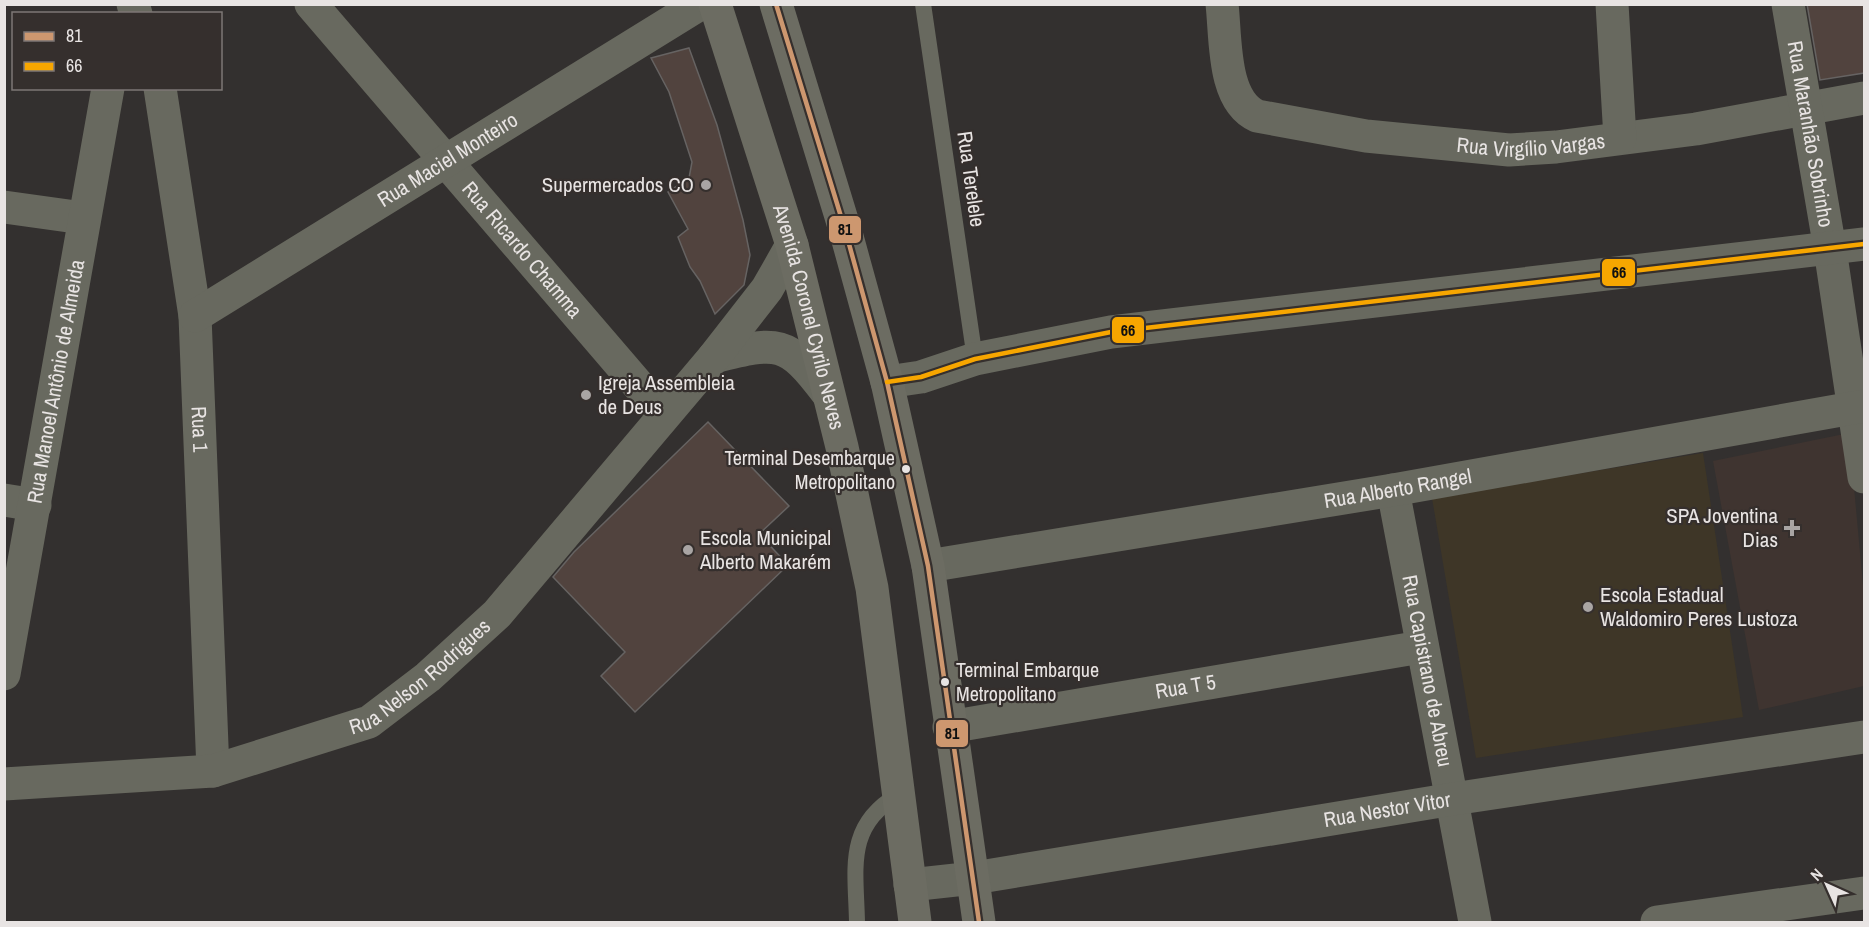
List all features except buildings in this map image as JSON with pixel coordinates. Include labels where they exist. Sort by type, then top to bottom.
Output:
[{"type":"highway","name":"Avenida Coronel Cyrilo Neves","points":[[715,4],[792,245],[872,588],[915,922]]},
{"type":"highway","points":[[776,4],[846,233],[887,382],[928,566],[949,727],[979,922]]},
{"type":"street","name":"Rua Ricardo Chamma","points":[[311,4],[444,162],[663,414]]},
{"type":"street","name":"Rua Maciel Monteiro","points":[[195,316],[700,4]]},
{"type":"street","name":"Rua Virgílio Vargas","points":[[1222,4],[1234,96],[1246,112],[1366,136],[1499,149],[1556,147],[1696,129],[1864,98]]},
{"type":"street","points":[[1612,4],[1620,138]]},
{"type":"street","name":"Rua Maranhão Sobrinho","points":[[1788,4],[1859,407],[1864,477]]},
{"type":"street","name":"Rua Manoel Antônio de Almeida","points":[[4,674],[20,502],[83,218],[108,90]]},
{"type":"street","name":"Rua 1","points":[[160,90],[195,316],[213,771]]},
{"type":"street","points":[[4,207],[83,218]]},
{"type":"street","points":[[887,382],[921,377],[975,359],[1111,332],[1830,249],[1864,243]]},
{"type":"street","name":"Rua Nelson Rodrigues","points":[[4,784],[213,771],[369,722],[428,677],[497,614],[663,414],[714,357],[766,289],[792,245]]},
{"type":"street","points":[[714,357],[760,346],[780,349],[795,355],[809,368],[828,394]]},
{"type":"street","name":"Rua Alberto Rangel","points":[[928,566],[1393,490],[1859,407]]},
{"type":"street","name":"Rua Capistrano de Abreu","points":[[1393,490],[1475,922]]},
{"type":"street","name":"Rua T 5","points":[[949,727],[1421,647]]},
{"type":"street","name":"Rua Nestor Vitor","points":[[910,885],[974,878],[1453,799],[1864,737]]},
{"type":"street","points":[[1657,922],[1864,893]]},
{"type":"lane","name":"Rua Terelele","points":[[923,4],[975,359]]},
{"type":"lane","points":[[857,922],[858,838],[866,821],[881,805],[898,795]]},
{"type":"shaded area","name":"SPA Joventina Dias","points":[[1849,433],[1864,596],[1864,686],[1759,710],[1713,461]]},
{"type":"shaded area","name":"Escola Estadual Waldomiro Peres Lustoza","points":[[1703,453],[1743,717],[1476,758],[1432,498]]},
{"type":"transit line","name":"81","points":[[776,4],[846,233],[887,382],[928,566],[979,922]]},
{"type":"transit line","name":"66","points":[[887,382],[921,377],[975,359],[1111,332],[1864,244]]},
{"type":"place","name":"Supermercados CO","points":[[706,185]]},
{"type":"place","name":"Igreja Assembleia de Deus","points":[[586,395]]},
{"type":"place","name":"Terminal Desembarque Metropolitano","points":[[906,469]]},
{"type":"place","name":"SPA Joventina Dias","points":[[1792,528]]},
{"type":"place","name":"Escola Municipal Alberto Makarém","points":[[688,550]]},
{"type":"place","name":"Escola Estadual Waldomiro Peres Lustoza","points":[[1588,607]]},
{"type":"place","name":"Terminal Embarque Metropolitano","points":[[945,682]]}]
